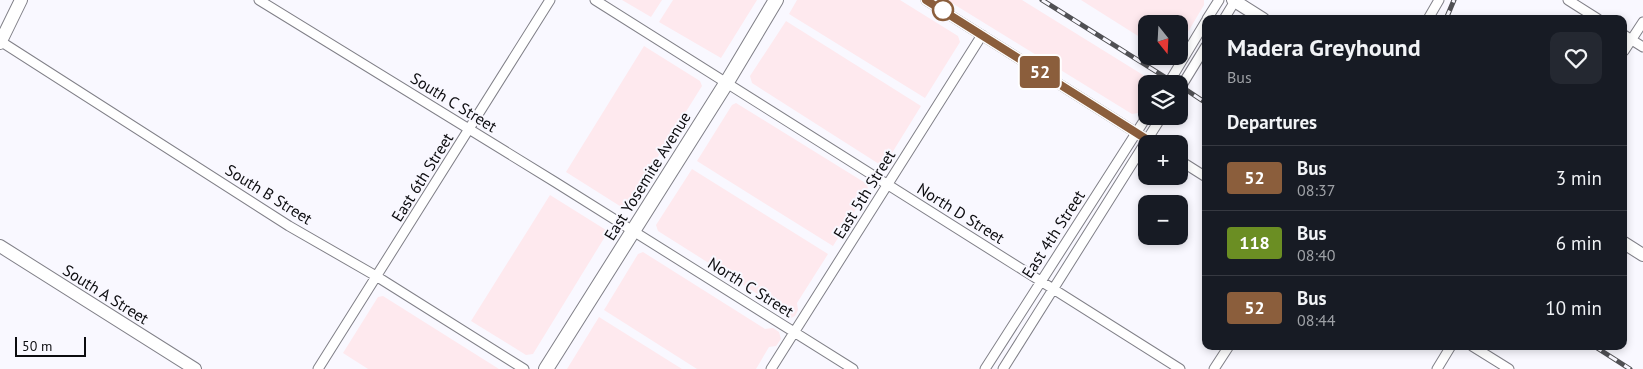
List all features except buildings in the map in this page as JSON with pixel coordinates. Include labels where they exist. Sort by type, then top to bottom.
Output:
[{"type":"main road","name":"East Yosemite Avenue","points":[[546,369],[727,82],[776,0]]},
{"type":"street","points":[[0,42],[21,0]]},
{"type":"street","name":"South C Street","points":[[259,0],[632,231]]},
{"type":"street","name":"East 6th Street","points":[[318,369],[550,0]]},
{"type":"street","name":"North D Street","points":[[595,0],[1180,369]]},
{"type":"street","points":[[926,0],[1139,135]]},
{"type":"street","points":[[1210,15],[1219,0]]},
{"type":"street","points":[[1226,15],[1234,0],[1257,15]]},
{"type":"street","points":[[1430,15],[1438,0]]},
{"type":"street","points":[[1568,0],[1592,15]]},
{"type":"street","points":[[1643,22],[1627,38],[1643,48]]},
{"type":"street","points":[[1173,75],[1202,28]]},
{"type":"street","name":"East 5th Street","points":[[771,369],[982,35]]},
{"type":"street","name":"South B Street","points":[[0,42],[289,226],[376,276],[524,369]]},
{"type":"street","points":[[1188,75],[1202,53]]},
{"type":"street","name":"East 4th Street","points":[[985,369],[1141,125]]},
{"type":"street","name":"East 4th Street","points":[[1003,369],[1053,288],[1138,161]]},
{"type":"street","points":[[1188,166],[1202,174]]},
{"type":"street","name":"North C Street","points":[[632,231],[853,369]]},
{"type":"street","points":[[1627,245],[1643,255]]},
{"type":"street","name":"South A Street","points":[[0,246],[195,369]]},
{"type":"street","points":[[1214,369],[1226,350]]},
{"type":"street","points":[[1437,369],[1449,350]]},
{"type":"street","points":[[1478,350],[1509,369]]},
{"type":"shaded area","points":[[622,0],[662,0],[651,17]]},
{"type":"shaded area","points":[[673,0],[757,0],[721,58],[659,22]]},
{"type":"shaded area","points":[[797,0],[900,0],[958,36],[960,42],[925,98],[789,14]]},
{"type":"shaded area","points":[[947,0],[1022,0],[1143,75],[1138,75],[1138,113],[1132,114]]},
{"type":"shaded area","points":[[1081,0],[1204,0],[1204,5],[1188,32],[1188,15],[1138,15],[1138,36]]},
{"type":"shaded area","points":[[786,21],[921,106],[887,161],[879,164],[752,83],[750,76]]},
{"type":"shaded area","points":[[644,46],[700,81],[702,86],[627,206],[623,208],[566,172]]},
{"type":"shaded area","points":[[736,103],[867,184],[868,190],[833,246],[697,161],[732,105]]},
{"type":"shaded area","points":[[692,169],[828,254],[797,303],[798,310],[795,316],[789,319],[783,315],[780,308],[658,231],[656,225]]},
{"type":"shaded area","points":[[550,195],[606,230],[606,235],[533,354],[526,355],[471,321]]},
{"type":"shaded area","points":[[643,252],[765,329],[773,328],[779,332],[781,339],[776,346],[769,347],[756,369],[697,369],[604,310],[638,254]]},
{"type":"shaded area","points":[[383,296],[499,369],[368,369],[343,353],[378,297]]},
{"type":"shaded area","points":[[599,317],[682,369],[567,369]]},
{"type":"railway","points":[[1042,0],[1162,75]]},
{"type":"railway","points":[[1448,15],[1454,0]]},
{"type":"railway","points":[[1188,91],[1202,100]]},
{"type":"railway","points":[[1600,350],[1630,369]]},
{"type":"bus line","name":"52","points":[[926,0],[1140,135]]}]
